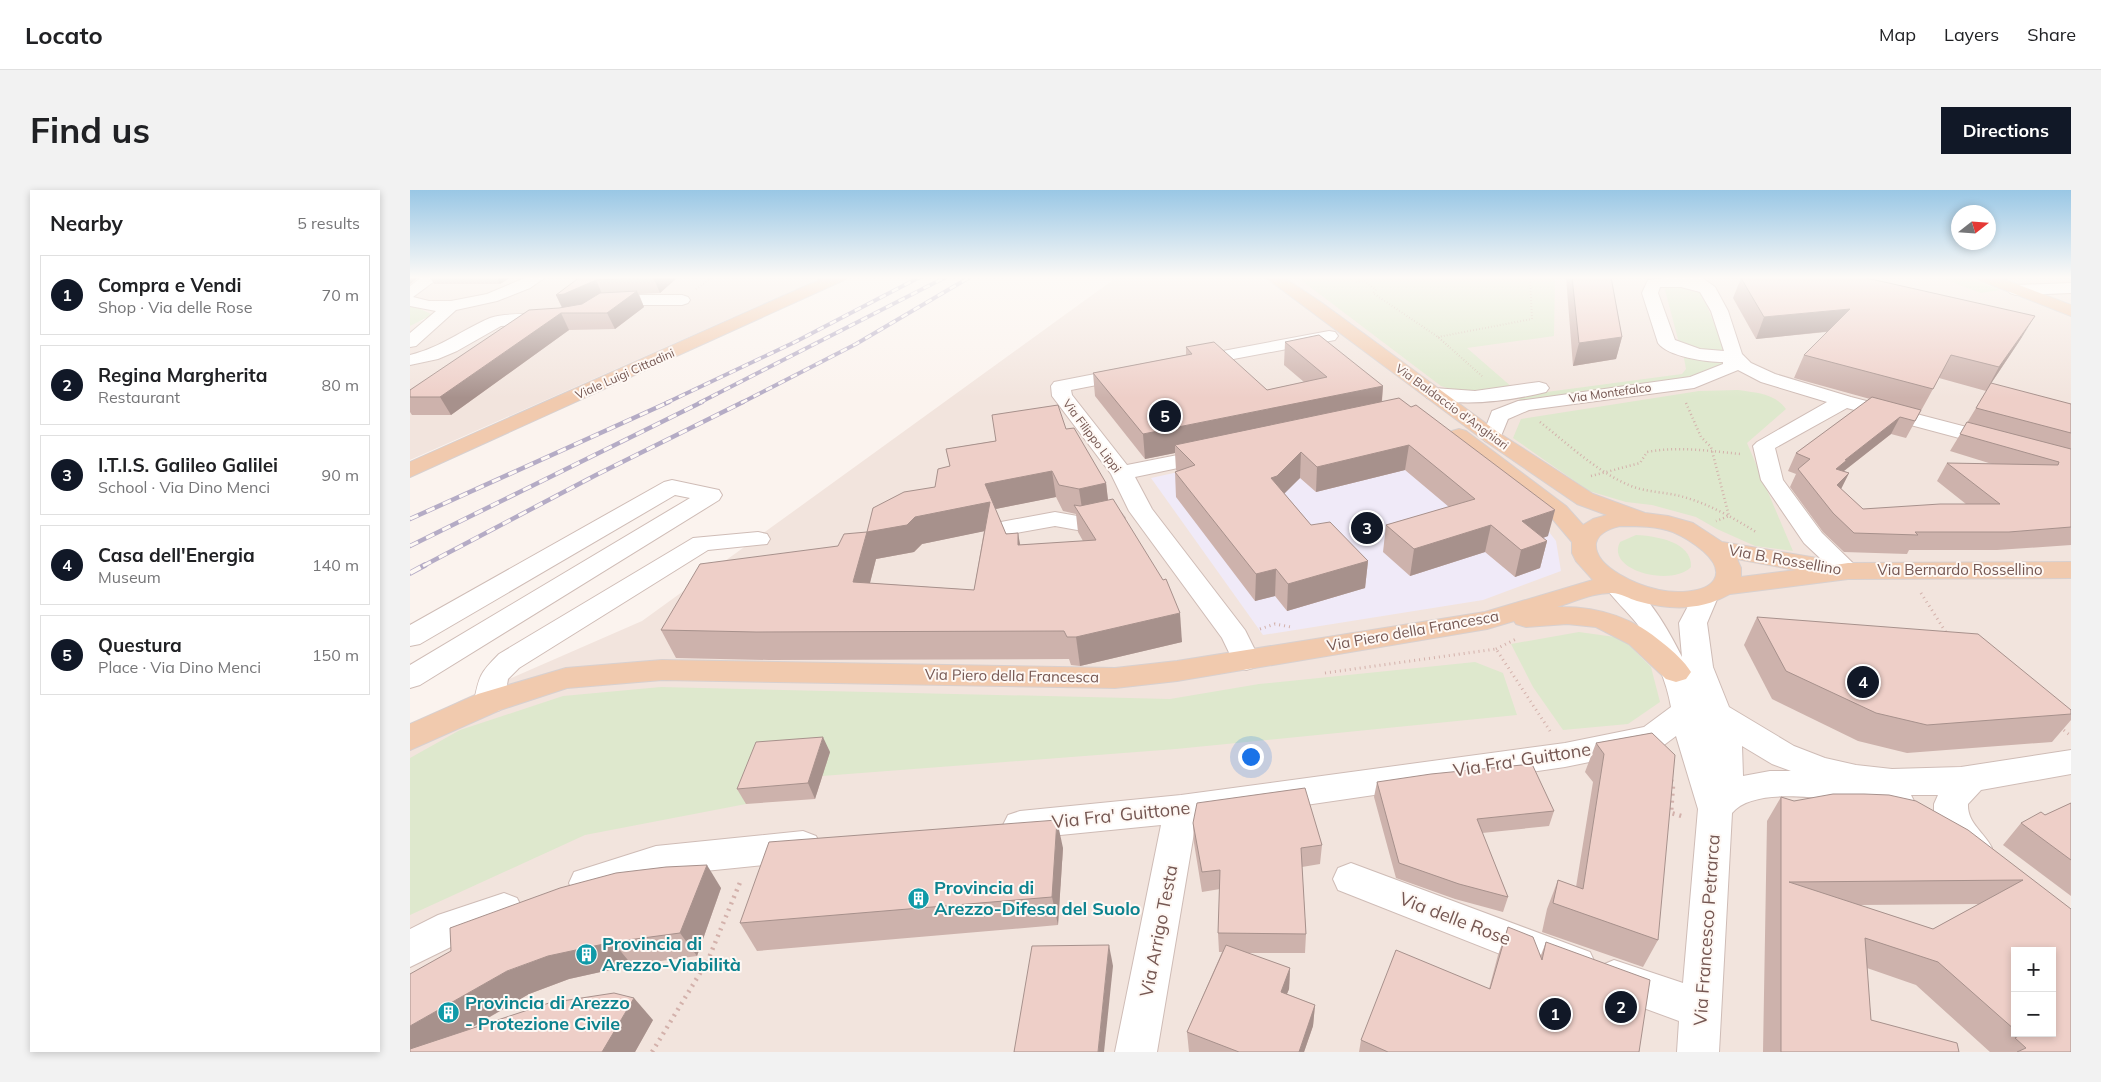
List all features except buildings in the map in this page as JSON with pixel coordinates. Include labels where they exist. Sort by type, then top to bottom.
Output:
[{"type":"main road","name":"Viale Luigi Cittadini","points":[[410,470],[750,317]]},
{"type":"main road","name":"Via Baldaccio d'Anghiari","points":[[1305,317],[1558,511],[1584,540]]},
{"type":"main road","name":"Via Baldaccio d'Anghiari","points":[[1328,317],[1492,437],[1585,499],[1640,519]]},
{"type":"main road","points":[[1584,540],[1590,530],[1603,523],[1620,519],[1661,522],[1682,528],[1701,537],[1716,548],[1727,562],[1730,575],[1714,592]]},
{"type":"main road","name":"Via B. Rossellino","points":[[1584,540],[1584,551],[1589,562],[1600,574],[1616,584],[1637,593],[1661,598],[1684,600],[1714,592],[1848,570]]},
{"type":"main road","name":"Via B. Rossellino","points":[[1716,548],[1772,559],[1848,570]]},
{"type":"main road","name":"Via Bernardo Rossellino","points":[[1848,570],[2071,570]]},
{"type":"main road","name":"Via Piero della Francesca","points":[[410,738],[489,702],[566,678],[662,670],[1115,678],[1241,648],[1487,620],[1591,588],[1616,584]]},
{"type":"main road","points":[[1487,620],[1593,617],[1624,628],[1653,648],[1676,672]]},
{"type":"street","points":[[410,342],[438,317]]},
{"type":"street","name":"Via Montefalco","points":[[1434,394],[1475,397],[1661,371],[1674,361],[1658,317]]},
{"type":"street","points":[[1721,317],[1734,356],[1745,367],[1755,372],[1844,400],[2071,461]]},
{"type":"street","points":[[410,360],[432,355],[451,347],[497,321],[567,318]]},
{"type":"street","points":[[1177,365],[1329,336]]},
{"type":"street","points":[[1667,343],[1696,355],[1720,358],[1734,356]]},
{"type":"street","name":"Via Montefalco","points":[[1492,437],[1500,415],[1525,405],[1689,389],[1731,367],[1734,356]]},
{"type":"street","name":"Via Filippo Lippi","points":[[1148,370],[1061,386],[1062,396],[1122,473],[1141,511],[1241,648]]},
{"type":"street","points":[[1689,389],[1737,384],[1844,400]]},
{"type":"street","points":[[1772,388],[1797,400],[1804,406],[1811,419]]},
{"type":"street","points":[[1844,400],[1764,446],[1772,480],[1808,530],[1848,570]]},
{"type":"street","points":[[1122,473],[1229,450]]},
{"type":"street","points":[[410,637],[672,487],[711,495],[410,678]]},
{"type":"street","points":[[1010,527],[1055,520],[1083,524],[1141,511]]},
{"type":"street","points":[[489,702],[494,676],[509,661],[702,543],[758,539]]},
{"type":"street","name":"Via Francesco Petrarca","points":[[1616,584],[1650,622],[1676,672],[1684,695],[1698,720],[1730,789],[1701,1009],[1698,1052]]},
{"type":"street","name":"Via Francesco Petrarca","points":[[1698,720],[1698,667],[1693,623],[1714,592]]},
{"type":"street","points":[[1698,720],[1730,789],[1807,785],[1848,790],[1893,802],[1985,857],[1953,825],[1950,808],[1954,795],[1971,780]]},
{"type":"street","points":[[1698,720],[1822,770],[1875,782],[1922,784],[1971,780],[2071,762]]},
{"type":"street","name":"Via Fra' Guittone","points":[[992,828],[1181,809],[1565,755],[1653,737],[1698,720]]},
{"type":"street","name":"Via Arrigo Testa","points":[[1136,1052],[1181,809]]},
{"type":"street","points":[[410,949],[452,927],[656,862],[833,843]]},
{"type":"street","name":"Via delle Rose","points":[[1351,879],[1595,972],[1701,1009]]},
{"type":"path","points":[[1408,317],[1438,337],[1482,375]]},
{"type":"path","points":[[1438,337],[1532,319],[1532,317]]},
{"type":"path","points":[[1689,389],[1701,437],[1712,452],[1729,516]]},
{"type":"path","points":[[1537,420],[1607,472],[1631,486],[1678,496],[1704,504],[1729,516],[1761,538]]},
{"type":"path","points":[[1588,476],[1640,463],[1647,452],[1657,450],[1766,456]]},
{"type":"path","points":[[1922,570],[1934,584],[1914,584],[1951,640]]},
{"type":"path","points":[[1241,648],[1275,624],[1298,628]]},
{"type":"path","points":[[1496,649],[1522,636]]},
{"type":"path","points":[[2056,724],[2071,736]]},
{"type":"path","points":[[1548,729],[1557,728]]},
{"type":"path","points":[[652,1052],[708,960],[754,851]]},
{"type":"shaded area","points":[[426,317],[733,317],[410,460],[410,326],[428,319]]},
{"type":"shaded area","points":[[1061,317],[2071,317],[2071,1052],[410,1052],[410,727],[461,700],[642,621]]},
{"type":"shaded area","points":[[1417,419],[1536,515],[1556,541],[1561,571],[1483,600],[1263,635],[1151,478]]},
{"type":"green space","points":[[410,317],[428,317],[410,326]]},
{"type":"green space","points":[[1350,317],[1554,317],[1554,336],[1467,348],[1513,388],[1470,395],[1441,386]]},
{"type":"green space","points":[[1672,317],[1712,317],[1725,349],[1722,353],[1707,354],[1679,343]]},
{"type":"green space","points":[[1683,353],[1726,359],[1718,367],[1703,374],[1521,401],[1516,396],[1682,374],[1686,369]]},
{"type":"green space","points":[[1738,390],[1771,397],[1786,409],[1747,443],[1793,551],[1755,546],[1717,529],[1696,517],[1652,505],[1626,502],[1589,491],[1513,438],[1521,419],[1699,391]]},
{"type":"green space","points":[[1636,535],[1662,539],[1679,546],[1686,551],[1690,558],[1691,567],[1682,573],[1670,576],[1656,576],[1631,568],[1622,561],[1618,552],[1620,542]]},
{"type":"green space","points":[[1579,632],[1622,638],[1651,667],[1660,702],[1628,724],[1563,730],[1533,687],[1511,644]]},
{"type":"green space","points":[[1475,662],[1503,673],[1517,715],[1176,749],[822,776],[764,757],[746,804],[585,835],[410,915],[410,758],[460,730],[563,696],[661,687],[1170,699],[1259,684]]},
{"type":"railway","points":[[666,403],[843,317]]},
{"type":"railway","points":[[699,403],[867,317]]},
{"type":"railway","points":[[741,403],[856,344],[902,317]]},
{"type":"railway","points":[[410,519],[669,402]]},
{"type":"railway","points":[[410,546],[702,402]]},
{"type":"railway","points":[[423,566],[596,475],[741,403]]},
{"type":"railway","points":[[410,573],[425,565]]},
{"type":"place","name":"Questura","points":[[1165,416]]},
{"type":"place","name":"I.T.I.S. Galileo Galilei","points":[[1367,528]]},
{"type":"place","name":"Casa dell'Energia","points":[[1863,682]]},
{"type":"place","name":"Provincia di Arezzo-Difesa del Suolo","points":[[918,898]]},
{"type":"place","name":"Provincia di Arezzo-Viabilità","points":[[586,954]]},
{"type":"place","name":"Regina Margherita","points":[[1621,1007]]},
{"type":"place","name":"Provincia di Arezzo - Protezione Civile","points":[[449,1013]]},
{"type":"place","name":"Compra e Vendi","points":[[1555,1014]]}]
